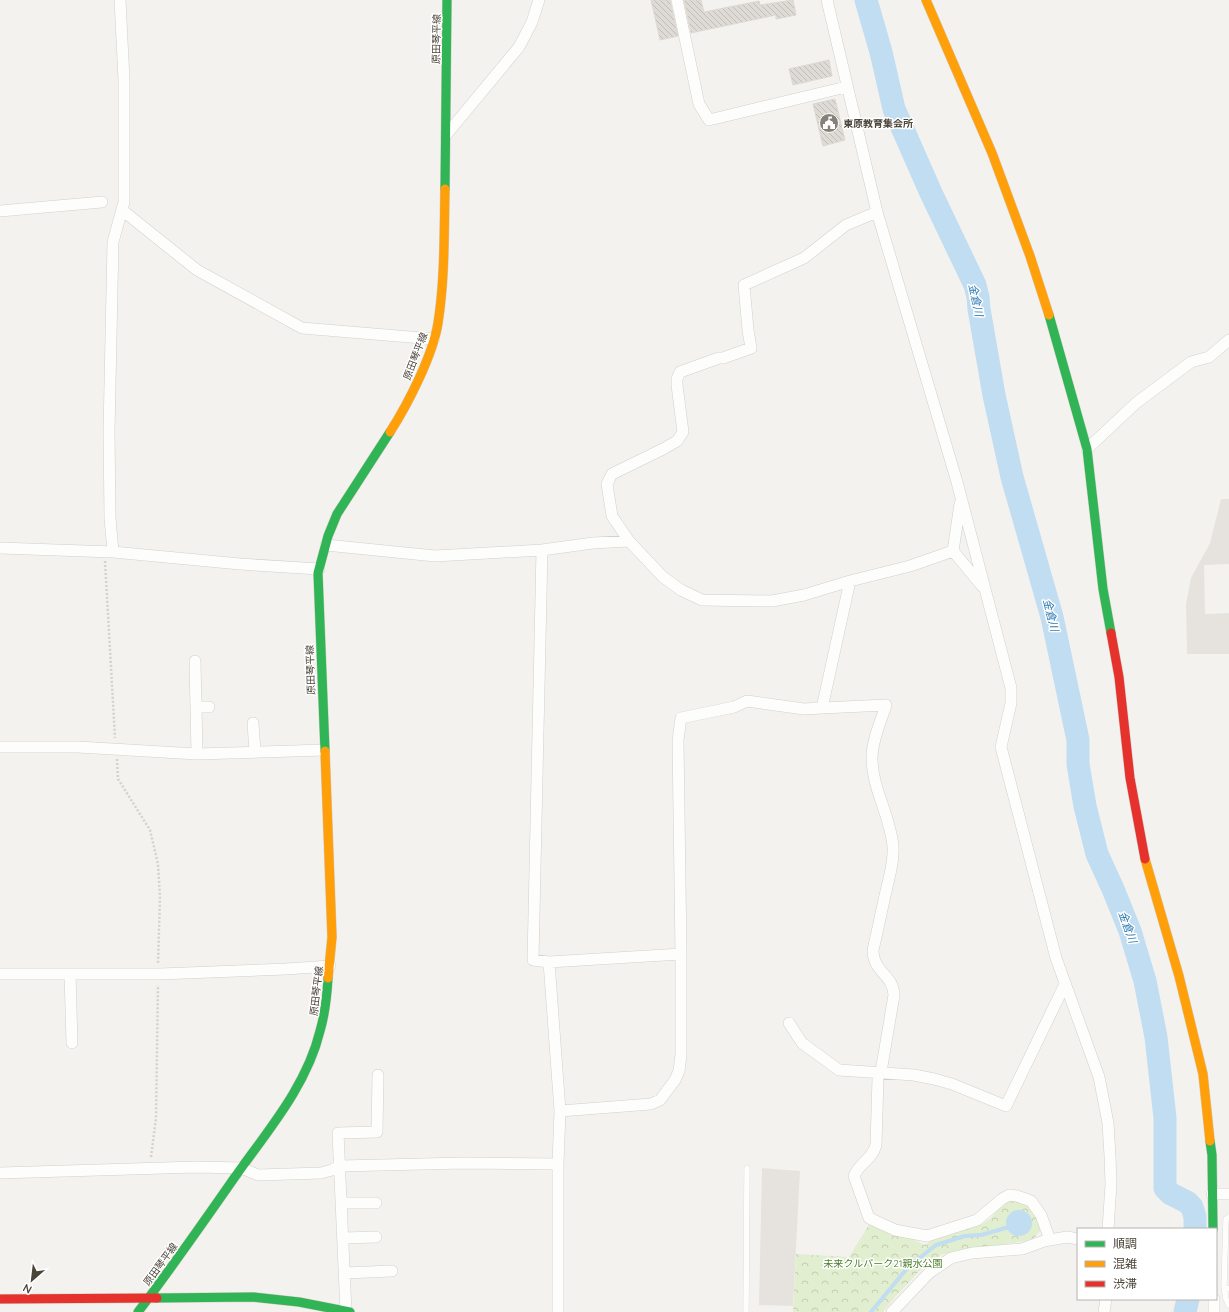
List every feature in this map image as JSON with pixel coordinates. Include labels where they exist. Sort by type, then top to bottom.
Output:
[{"type":"street","points":[[109,552],[109,432],[113,242],[124,202],[124,80],[120,0]]},
{"type":"street","name":"原田琴平線","points":[[138,1312],[286,1105],[306,1070],[322,1026],[326,1006],[332,937],[318,581],[319,568],[337,514],[397,421],[410,397],[429,354],[438,324],[444,260],[447,0]]},
{"type":"street","points":[[446,135],[519,47],[532,22],[539,0]]},
{"type":"street","points":[[677,0],[699,104],[709,120],[846,87]]},
{"type":"street","points":[[827,0],[876,212],[961,500],[1011,688],[1011,703],[1001,747],[1047,928],[1065,984],[1099,1077],[1108,1123],[1110,1156],[1111,1184],[1108,1228]]},
{"type":"street","points":[[926,0],[989,146],[1030,256],[1048,311],[1087,449],[1103,589],[1119,677],[1130,778],[1145,858],[1179,976],[1203,1074],[1212,1155],[1213,1228]]},
{"type":"street","points":[[0,211],[102,202]]},
{"type":"street","points":[[122,210],[197,270],[302,328],[434,339]]},
{"type":"street","points":[[876,212],[846,225],[804,258],[744,285],[751,348],[680,372],[677,379],[677,385],[683,432],[677,440],[663,449],[612,474],[607,484],[612,516],[629,541],[663,577],[681,590],[702,600],[772,601],[804,596],[850,581],[910,566],[953,551]]},
{"type":"street","points":[[1087,449],[1136,403],[1191,362],[1209,357],[1229,340]]},
{"type":"street","points":[[961,500],[953,551],[985,589]]},
{"type":"street","points":[[326,545],[435,556],[542,550],[593,543],[629,541]]},
{"type":"street","points":[[0,548],[109,552],[240,564],[319,568]]},
{"type":"street","points":[[542,550],[533,960],[549,962],[681,954]]},
{"type":"street","points":[[822,708],[850,581]]},
{"type":"street","points":[[195,661],[197,754]]},
{"type":"street","points":[[560,1111],[651,1104],[660,1100],[665,1095],[679,1071],[681,1056],[681,954],[678,748],[681,718],[734,707],[747,701],[804,708],[886,705],[872,758],[874,773],[891,833],[893,848],[892,864],[873,950],[876,965],[891,981],[894,995],[880,1072],[876,1145],[873,1153],[857,1169],[854,1176],[869,1218],[895,1230],[927,1236],[977,1220],[1009,1195],[1031,1201],[1042,1215],[1050,1240]]},
{"type":"street","points":[[196,707],[209,707]]},
{"type":"street","points":[[253,723],[254,752]]},
{"type":"street","points":[[0,747],[78,747],[197,754],[324,750]]},
{"type":"street","points":[[549,962],[560,1111],[558,1164],[558,1312]]},
{"type":"street","points":[[0,974],[158,974],[330,966]]},
{"type":"street","points":[[70,974],[72,1043]]},
{"type":"street","points":[[789,1024],[802,1043],[839,1070],[914,1075],[934,1079],[952,1084],[1006,1106],[1065,984]]},
{"type":"street","points":[[0,1299],[253,1297],[299,1302],[348,1311],[338,1133],[377,1132],[378,1075]]},
{"type":"street","points":[[0,1172],[149,1168],[240,1168],[258,1175],[321,1173],[340,1166],[464,1163],[558,1164]]},
{"type":"street","points":[[1212,1194],[1229,1194]]},
{"type":"street","points":[[342,1203],[376,1203]]},
{"type":"street","points":[[344,1238],[376,1237]]},
{"type":"street","points":[[892,1312],[929,1273],[951,1258],[972,1253],[1022,1250],[1050,1240],[1067,1237],[1077,1239]]},
{"type":"street","points":[[345,1273],[392,1271]]},
{"type":"street","points":[[1104,1312],[1106,1300]]},
{"type":"street","points":[[1214,1300],[1214,1312]]},
{"type":"lane","points":[[746,1312],[747,1168]]},
{"type":"lane","points":[[1229,1217],[1226,1219],[1226,1299],[1229,1305]]},
{"type":"path","points":[[109,552],[106,599],[118,779],[150,830],[158,864],[160,897],[156,1118],[149,1168]]},
{"type":"green space","name":"未来クルパーク21親水公園","points":[[1009,1200],[1022,1202],[1034,1213],[1041,1230],[1034,1238],[1026,1241],[943,1254],[924,1266],[883,1312],[793,1312],[796,1254],[849,1257],[870,1223],[924,1245],[939,1237],[982,1224],[990,1219],[1000,1207]]},
{"type":"shaded area","points":[[1221,499],[1229,499],[1229,564],[1204,565],[1205,614],[1229,613],[1229,654],[1187,654],[1186,604],[1191,578],[1210,543]]},
{"type":"shaded area","points":[[762,1168],[800,1171],[793,1306],[759,1305]]},
{"type":"water","points":[[1019,1210],[1028,1214],[1032,1223],[1028,1232],[1019,1236],[1010,1232],[1006,1223],[1010,1214]]},
{"type":"building","points":[[651,0],[670,0],[678,36],[660,40]]},
{"type":"building","points":[[684,0],[701,0],[704,12],[759,1],[760,5],[793,0],[796,15],[776,19],[776,15],[691,33]]},
{"type":"building","points":[[829,60],[832,76],[793,85],[789,69]]},
{"type":"building","points":[[835,99],[845,140],[823,146],[813,104]]},
{"type":"waterway","name":"金倉川","points":[[866,0],[881,52],[894,109],[931,193],[975,285],[994,395],[1012,477],[1052,617],[1078,740],[1078,764],[1085,806],[1097,854],[1130,931],[1145,981],[1156,1037],[1165,1118],[1165,1188],[1171,1194],[1187,1202],[1192,1207],[1195,1217],[1195,1228]]},
{"type":"waterway","points":[[871,1312],[909,1266],[936,1245],[965,1236],[981,1235],[1009,1227]]},
{"type":"waterway","name":"金倉川","points":[[1185,1312],[1188,1300]]},
{"type":"traffic: fast","points":[[445,189],[447,0]]},
{"type":"traffic: fast","points":[[1049,315],[1087,449],[1103,589],[1111,633]]},
{"type":"traffic: fast","points":[[325,751],[318,573],[328,536],[337,514],[390,432]]},
{"type":"traffic: fast","points":[[138,1312],[269,1130],[305,1073],[320,1031],[326,1005],[328,978]]},
{"type":"traffic: fast","points":[[1210,1141],[1212,1155],[1213,1228]]},
{"type":"traffic: fast","points":[[157,1298],[253,1297],[299,1302],[350,1312]]},
{"type":"traffic: slow","points":[[926,0],[992,153],[1030,256],[1049,315]]},
{"type":"traffic: slow","points":[[390,432],[419,379],[431,350],[438,323],[443,273],[445,189]]},
{"type":"traffic: slow","points":[[325,751],[332,937],[328,978]]},
{"type":"traffic: slow","points":[[1145,859],[1179,976],[1203,1074],[1210,1141]]},
{"type":"traffic: jam","points":[[1111,633],[1119,677],[1130,778],[1145,859]]},
{"type":"traffic: jam","points":[[0,1299],[157,1298]]},
{"type":"place","name":"東原教育集会所","points":[[829,123]]}]
